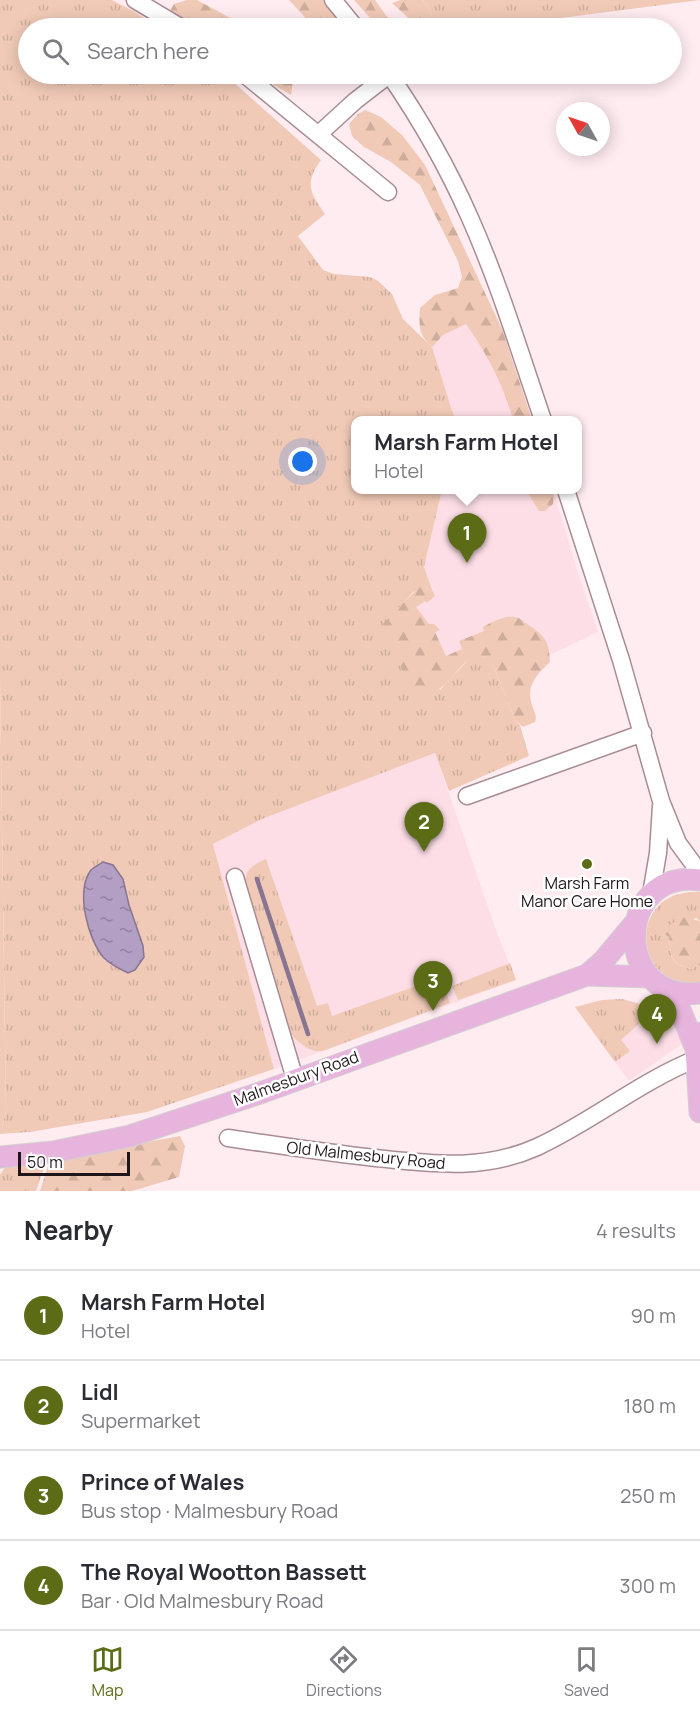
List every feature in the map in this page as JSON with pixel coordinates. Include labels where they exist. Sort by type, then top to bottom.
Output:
[{"type":"main road","points":[[700,880],[677,880],[651,894],[643,905],[633,933],[635,952],[644,970],[659,983],[681,1012],[697,1047],[700,1112]]},
{"type":"main road","points":[[587,975],[604,960],[635,923]]},
{"type":"main road","points":[[587,975],[659,983],[685,993],[700,993]]},
{"type":"main road","name":"Malmesbury Road","points":[[0,1157],[53,1152],[115,1140],[178,1121],[587,975]]},
{"type":"street","points":[[135,0],[165,18]]},
{"type":"street","points":[[333,0],[348,18]]},
{"type":"street","points":[[256,84],[388,192]]},
{"type":"street","points":[[319,134],[377,84]]},
{"type":"street","points":[[396,84],[426,131],[470,216],[542,416]]},
{"type":"street","points":[[568,494],[643,733],[661,801],[678,843],[700,873]]},
{"type":"street","points":[[467,796],[643,733]]},
{"type":"street","points":[[651,894],[658,853],[661,801]]},
{"type":"street","points":[[235,877],[295,1079]]},
{"type":"street","name":"Old Malmesbury Road","points":[[228,1138],[431,1164],[454,1165],[502,1159],[557,1137],[654,1078],[697,1047]]},
{"type":"shaded area","points":[[490,319],[502,329],[531,416],[454,416],[432,347],[437,339],[471,322]]},
{"type":"shaded area","points":[[441,494],[554,494],[598,632],[504,677],[489,641],[440,662],[413,604],[433,591],[424,567]]},
{"type":"shaded area","points":[[435,753],[497,933],[516,980],[274,1069],[213,844],[262,819]]},
{"type":"shaded area","points":[[622,999],[640,1004],[652,1012],[662,1003],[673,1014],[684,1040],[682,1044],[629,1081],[575,1007],[602,1000]]},
{"type":"green space","points":[[0,0],[112,0],[144,18],[18,18],[18,84],[235,84],[321,160],[312,175],[311,188],[325,214],[298,236],[323,270],[334,274],[370,277],[392,294],[403,319],[432,347],[454,416],[351,416],[351,494],[441,494],[424,567],[433,592],[425,587],[413,592],[402,605],[440,690],[469,659],[477,655],[488,657],[515,720],[520,725],[529,756],[449,791],[435,753],[262,819],[213,844],[274,1069],[147,1112],[30,1132],[0,1134],[6,1111],[0,679]]},
{"type":"green space","points":[[197,0],[230,18],[177,18],[172,14],[171,9],[174,4]]},
{"type":"green space","points":[[289,0],[323,0],[336,18],[306,18]]},
{"type":"green space","points":[[354,0],[375,0],[388,18],[370,18]]},
{"type":"green space","points":[[401,0],[422,0],[433,18],[408,18],[392,3]]},
{"type":"green space","points":[[422,0],[700,0],[561,18],[433,18]]},
{"type":"green space","points":[[272,84],[293,84],[291,95]]},
{"type":"green space","points":[[365,110],[381,117],[402,135],[425,165],[502,329],[531,416],[512,416],[494,370],[466,324],[443,335],[432,347],[427,343],[420,325],[420,308],[435,295],[458,288],[462,277],[458,261],[420,185],[391,162],[364,147],[352,136],[349,124]]},
{"type":"green space","points":[[528,494],[554,494],[553,504],[545,511],[539,511]]},
{"type":"green space","points":[[419,587],[425,587],[435,596],[427,603],[425,601],[416,607],[429,624],[434,624],[440,630],[435,632],[446,656],[462,649],[459,641],[484,631],[483,627],[506,617],[519,618],[542,635],[549,648],[550,662],[536,677],[531,688],[535,722],[523,727],[515,720],[493,665],[487,657],[476,657],[467,661],[437,690],[426,693],[411,692],[383,624]]},
{"type":"green space","points":[[0,679],[6,1111],[2,1127],[0,1127]]},
{"type":"green space","points":[[266,859],[317,1006],[328,1003],[332,1016],[419,985],[427,989],[445,989],[450,1003],[323,1051],[307,1048],[295,1039],[290,1032],[244,886],[250,869]]},
{"type":"green space","points":[[700,892],[700,921],[696,918],[663,934],[669,937],[671,954],[675,962],[691,969],[700,965],[700,982],[678,981],[662,972],[651,958],[646,941],[648,924],[657,908],[672,897]]},
{"type":"green space","points":[[684,917],[700,921],[700,965],[691,969],[675,962],[671,955],[669,937],[662,932],[664,928]]},
{"type":"green space","points":[[510,963],[516,980],[458,1000],[452,986]]},
{"type":"green space","points":[[622,999],[640,1004],[652,1012],[621,1040],[630,1051],[615,1062],[575,1007],[602,1000]]},
{"type":"green space","points":[[180,1136],[185,1146],[179,1177],[132,1191],[40,1191],[50,1160]]},
{"type":"green space","points":[[47,1159],[36,1191],[0,1191],[0,1175],[5,1167]]},
{"type":"water","points":[[103,862],[113,865],[123,879],[143,946],[144,957],[135,970],[128,973],[113,965],[98,950],[86,915],[84,890],[86,879],[91,870]]},
{"type":"waterway","points":[[257,879],[308,1034]]},
{"type":"place","name":"Marsh Farm Hotel","points":[[467,563]]},
{"type":"place","name":"Lidl","points":[[424,852]]},
{"type":"place","name":"Marsh Farm Manor Care Home","points":[[587,864]]},
{"type":"place","name":"Prince of Wales","points":[[433,1011]]},
{"type":"place","name":"The Royal Wootton Bassett","points":[[657,1044]]}]
